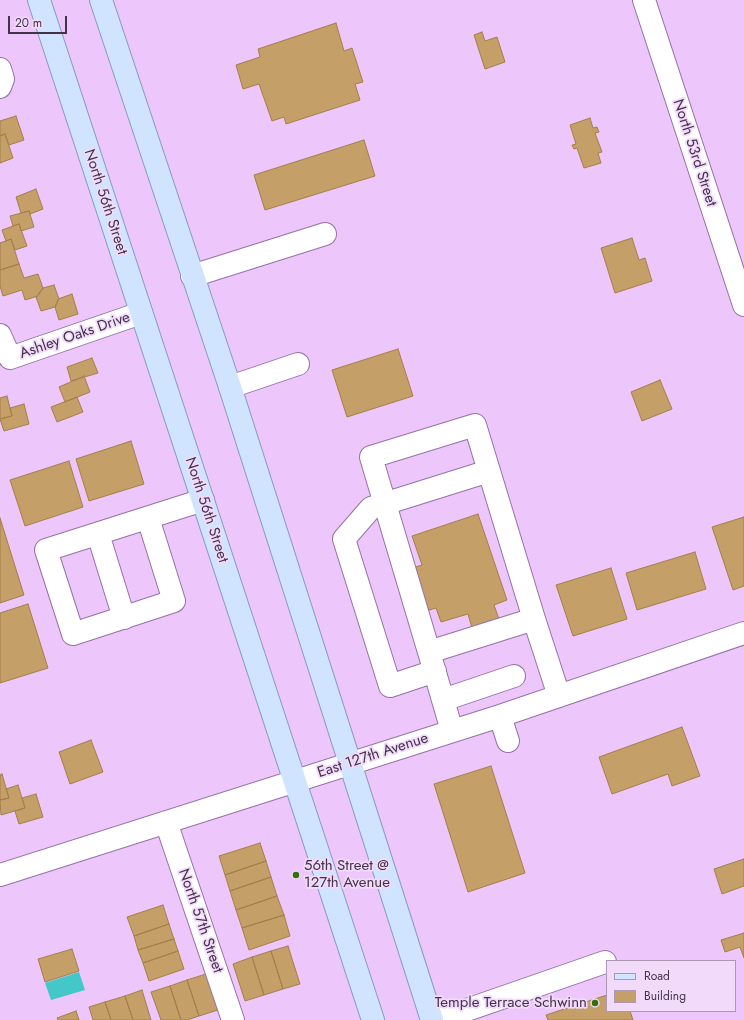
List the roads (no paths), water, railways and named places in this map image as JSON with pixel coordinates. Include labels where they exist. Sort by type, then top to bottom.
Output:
[{"type":"main road","name":"North 56th Street","points":[[39,0],[373,1020]]},
{"type":"main road","points":[[102,0],[192,276],[230,387],[432,1020]]},
{"type":"street","name":"North 53rd Street","points":[[644,0],[744,305]]},
{"type":"street","points":[[0,69],[3,79],[0,87]]},
{"type":"street","points":[[192,276],[325,234]]},
{"type":"street","name":"Ashley Oaks Drive","points":[[0,335],[10,358],[141,313]]},
{"type":"street","points":[[230,387],[298,364]]},
{"type":"street","points":[[452,731],[371,457],[386,452],[475,425],[559,696]]},
{"type":"street","points":[[489,471],[371,508],[344,539],[390,686],[432,662],[534,618]]},
{"type":"street","points":[[148,518],[174,601],[73,634],[46,550],[203,500]]},
{"type":"street","points":[[98,534],[124,618]]},
{"type":"street","name":"East 127th Avenue","points":[[2,871],[166,822],[500,716],[744,633]]},
{"type":"street","points":[[443,700],[514,676]]},
{"type":"street","points":[[500,716],[508,741]]},
{"type":"street","name":"North 57th Street","points":[[166,822],[233,1020]]},
{"type":"street","points":[[438,1020],[605,962]]},
{"type":"place","name":"56th Street @ 127th Avenue","points":[[296,875]]},
{"type":"place","name":"Temple Terrace Schwinn","points":[[595,1003]]}]
